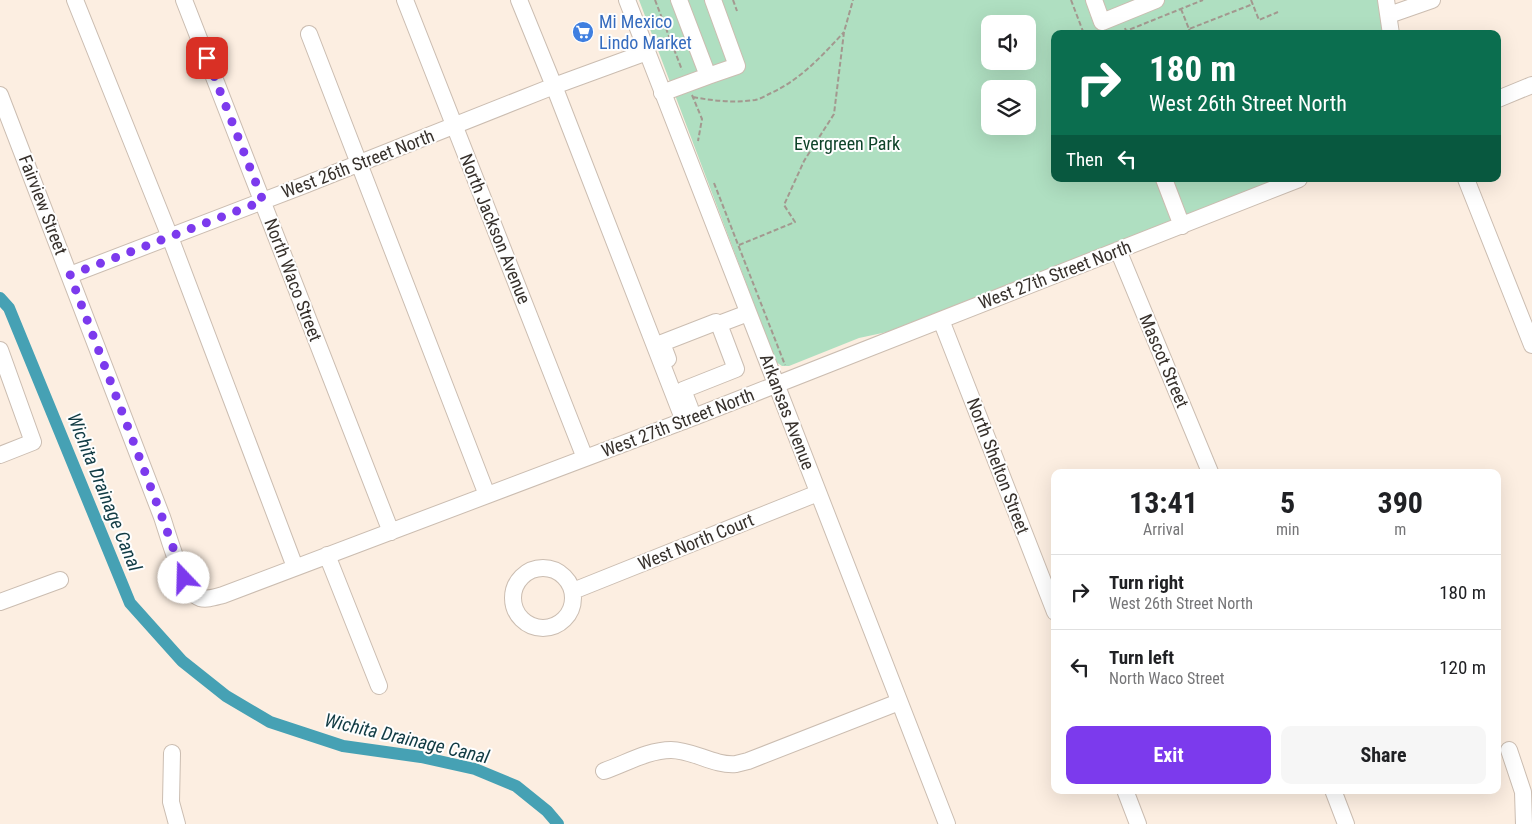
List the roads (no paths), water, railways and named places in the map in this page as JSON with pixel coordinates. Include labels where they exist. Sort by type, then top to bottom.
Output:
[{"type":"street","points":[[75,0],[170,237],[295,567]]},
{"type":"street","name":"North Waco Street","points":[[184,0],[391,532]]},
{"type":"street","name":"North Jackson Avenue","points":[[405,0],[585,458]]},
{"type":"street","points":[[519,0],[689,419]]},
{"type":"street","name":"Arkansas Avenue","points":[[626,0],[748,313],[783,382],[818,493],[947,824]]},
{"type":"street","points":[[679,0],[708,76]]},
{"type":"street","points":[[662,93],[690,90],[708,76],[737,66],[713,0]]},
{"type":"street","points":[[1094,0],[1105,28],[1156,0]]},
{"type":"street","points":[[1390,30],[1387,8],[1432,0]]},
{"type":"street","points":[[309,34],[487,495]]},
{"type":"street","name":"West 26th Street North","points":[[70,275],[359,164],[554,86],[647,52]]},
{"type":"street","points":[[1501,97],[1532,85]]},
{"type":"street","name":"Fairview Street","points":[[0,95],[162,517],[179,567],[189,589],[194,594]]},
{"type":"street","points":[[1165,182],[1182,226]]},
{"type":"street","name":"West 27th Street North","points":[[194,594],[202,599],[223,595],[391,532],[689,419],[1292,182]]},
{"type":"street","points":[[1467,182],[1532,345]]},
{"type":"street","name":"Mascot Street","points":[[1118,250],[1209,469]]},
{"type":"street","points":[[689,419],[683,390],[678,387],[662,343],[716,322],[720,324],[748,313]]},
{"type":"street","name":"North Shelton Street","points":[[941,320],[1051,602]]},
{"type":"street","points":[[683,390],[736,369],[720,324]]},
{"type":"street","points":[[0,350],[33,442],[0,455]]},
{"type":"street","name":"West North Court","points":[[573,591],[818,493]]},
{"type":"street","points":[[327,555],[379,686]]},
{"type":"street","points":[[0,602],[60,580]]},
{"type":"street","points":[[604,772],[652,752],[670,750],[685,751],[718,762],[741,763],[899,702]]},
{"type":"street","points":[[1509,750],[1523,792],[1524,824]]},
{"type":"street","points":[[172,753],[171,802],[177,824]]},
{"type":"street","points":[[1126,794],[1138,824]]},
{"type":"street","points":[[1335,794],[1346,824]]},
{"type":"waterway","name":"Wichita Drainage Canal","points":[[0,298],[9,308],[130,603],[182,661],[226,696],[270,722],[343,746],[421,757],[475,769],[516,786],[547,811],[558,824]]},
{"type":"place","name":"Mi Mexico Lindo Market","points":[[583,32]]},
{"type":"park label","name":"Evergreen Park","points":[[847,144]]}]
